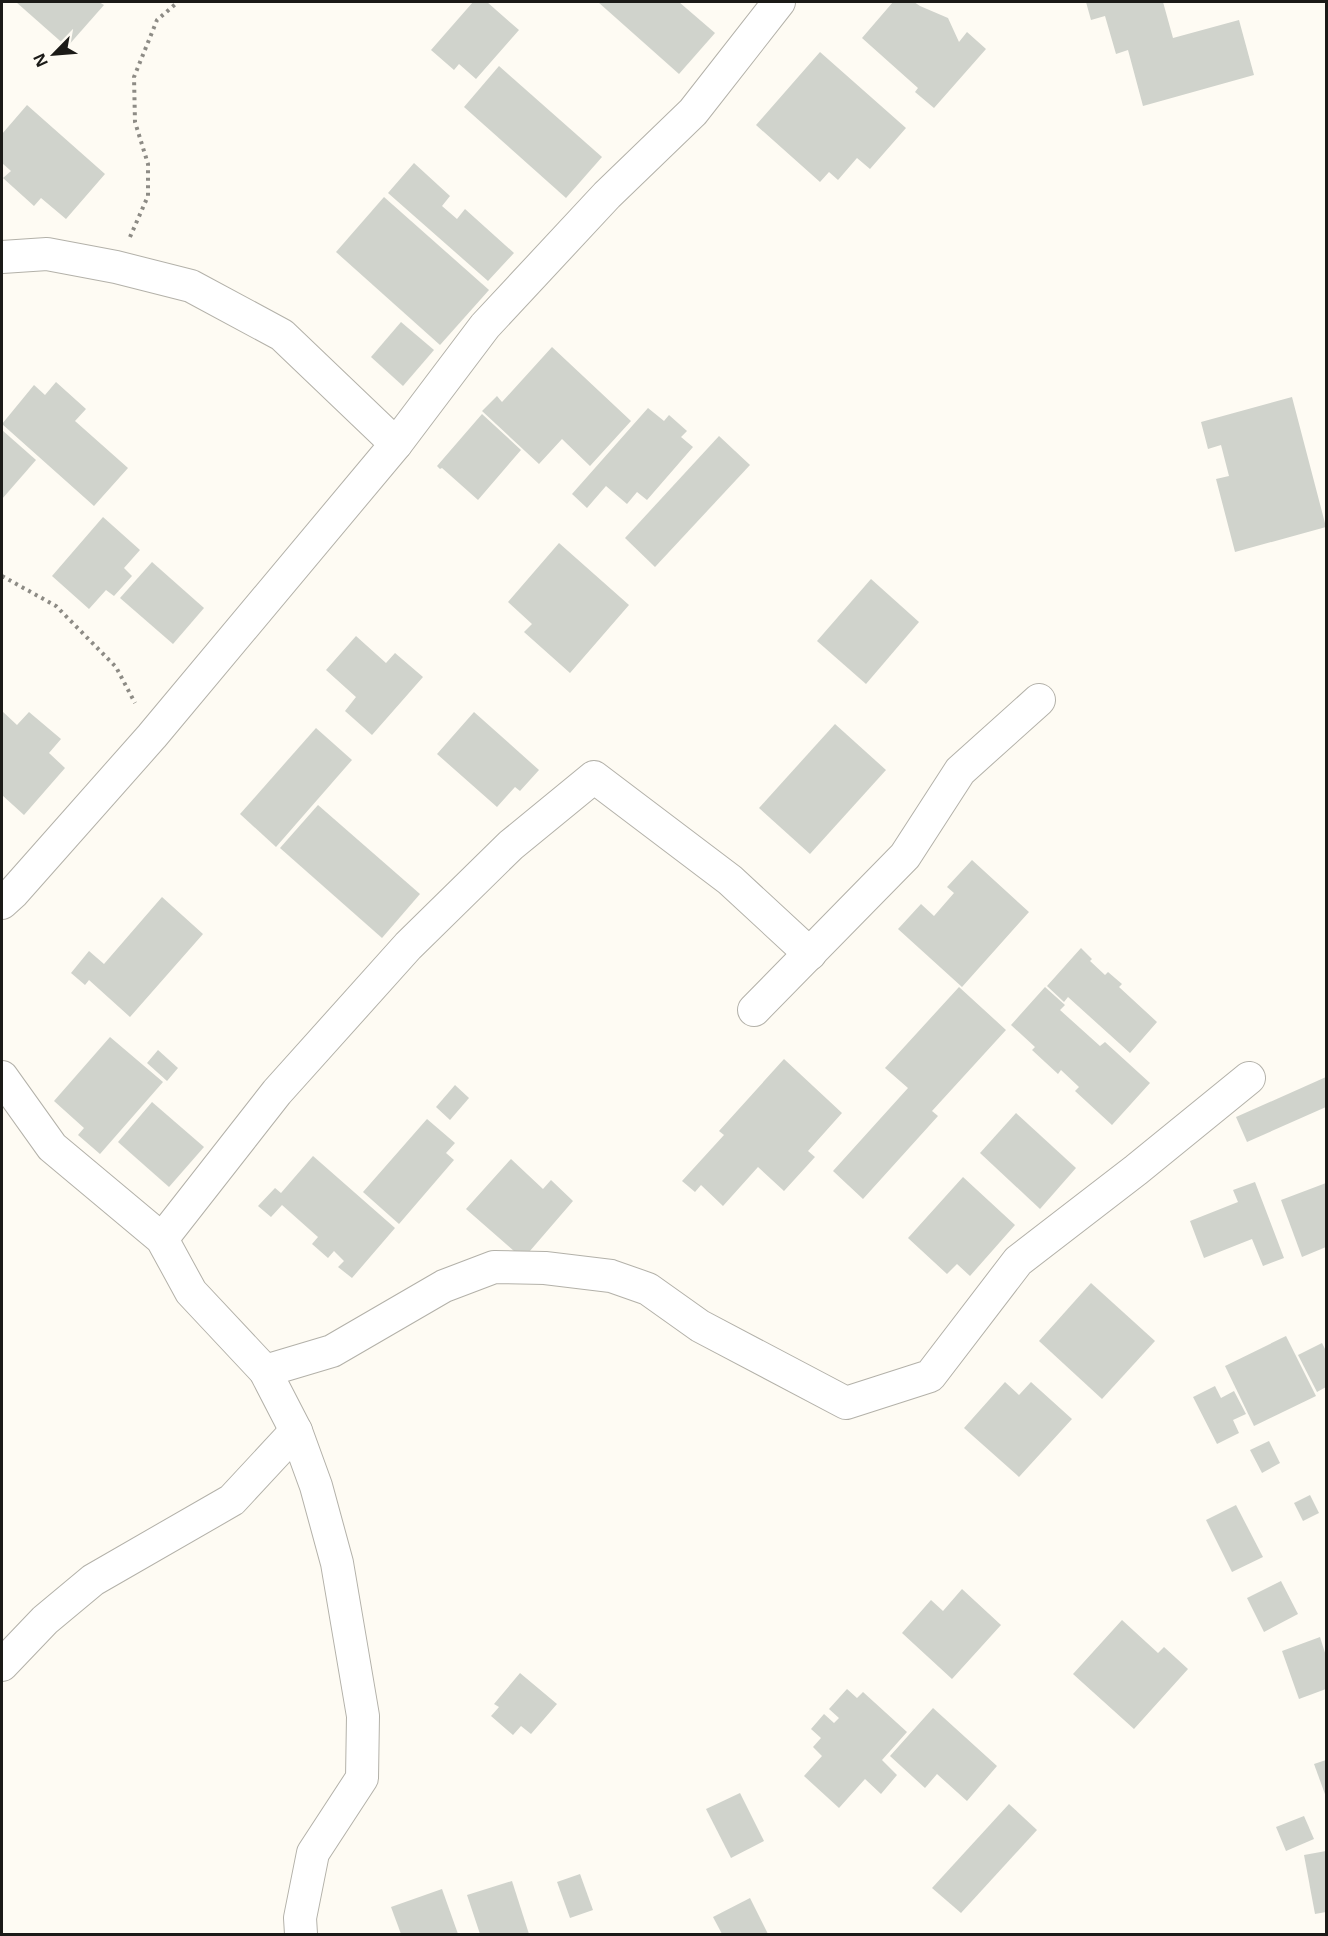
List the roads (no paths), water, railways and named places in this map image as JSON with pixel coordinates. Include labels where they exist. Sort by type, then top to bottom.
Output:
[{"type":"street","points":[[2,903],[152,736],[396,444],[485,326],[607,195],[693,112],[779,2]]},
{"type":"street","points":[[2,257],[48,254],[116,267],[191,286],[282,335],[396,444]]},
{"type":"street","points":[[754,1010],[905,856],[960,771],[1039,700]]},
{"type":"street","points":[[162,1239],[277,1092],[408,945],[511,844],[594,777],[730,880],[810,954]]},
{"type":"street","points":[[2,1077],[52,1147],[162,1239],[191,1292],[265,1371],[296,1431],[316,1486],[337,1563],[363,1716],[362,1778],[313,1853],[300,1918],[301,1935]]},
{"type":"street","points":[[265,1371],[332,1351],[444,1286],[494,1267],[545,1268],[611,1276],[648,1289],[700,1326],[846,1403],[930,1376],[1018,1261],[1136,1170],[1249,1078]]},
{"type":"street","points":[[2,1665],[45,1620],[93,1580],[232,1500],[296,1431]]}]
